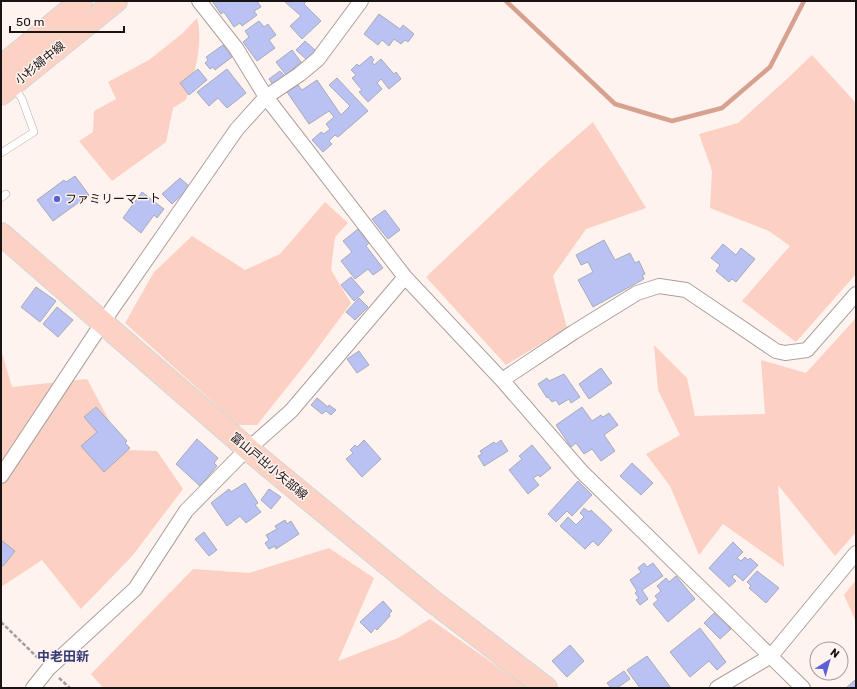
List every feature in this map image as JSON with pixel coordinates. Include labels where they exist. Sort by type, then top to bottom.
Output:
[{"type":"main road","name":"小杉婦中線","points":[[1,67],[81,1]]},
{"type":"main road","name":"小杉婦中線","points":[[7,90],[116,1]]},
{"type":"main road","name":"富山戸出小矢部線","points":[[1,234],[249,450],[431,600],[546,688]]},
{"type":"street","points":[[199,1],[236,48],[266,97],[406,277],[502,380],[582,472],[803,688]]},
{"type":"street","points":[[1,476],[103,322],[237,129],[266,97],[300,74],[318,59],[361,1]]},
{"type":"street","points":[[33,688],[49,668],[135,589],[186,511],[238,458],[249,450],[291,411],[406,277]]},
{"type":"street","points":[[502,380],[574,332],[637,293],[659,286],[686,290],[729,318],[762,343],[776,351],[785,353],[807,350],[856,294]]},
{"type":"street","points":[[717,688],[771,656],[856,553]]},
{"type":"lane","points":[[1,152],[34,132],[22,99],[7,90]]},
{"type":"path","points":[[1,622],[70,688]]},
{"type":"shaded area","points":[[197,18],[199,28],[199,49],[195,70],[186,100],[173,108],[166,142],[112,181],[79,141],[93,132],[94,111],[116,99],[108,82],[149,60],[183,33]]},
{"type":"shaded area","points":[[812,55],[856,103],[856,274],[796,342],[742,301],[790,246],[769,231],[710,208],[712,171],[699,134],[738,123]]},
{"type":"shaded area","points":[[593,122],[646,208],[586,229],[553,276],[567,328],[506,365],[426,277],[545,164]]},
{"type":"shaded area","points":[[325,202],[348,223],[335,237],[331,270],[351,303],[312,356],[257,425],[238,425],[125,323],[154,272],[192,236],[245,270],[280,254]]},
{"type":"shaded area","points":[[856,318],[856,532],[835,556],[778,485],[784,567],[723,524],[699,555],[670,486],[646,454],[680,435],[658,390],[654,345],[687,378],[695,416],[765,414],[761,360],[806,373]]},
{"type":"shaded area","points":[[1,350],[12,387],[87,379],[125,450],[157,451],[183,489],[133,555],[81,609],[42,560],[1,587]]},
{"type":"shaded area","points":[[329,548],[374,578],[338,661],[398,638],[430,619],[528,688],[103,688],[91,674],[193,569],[249,573]]},
{"type":"shaded area","points":[[856,580],[856,622],[844,595]]},
{"type":"building","points":[[212,1],[257,1],[261,7],[254,11],[257,15],[242,26],[240,23],[234,27],[224,12],[221,14]]},
{"type":"building","points":[[284,1],[306,1],[304,4],[321,21],[302,39],[290,26],[301,16]]},
{"type":"building","points":[[379,14],[400,29],[403,25],[414,34],[408,42],[405,40],[401,44],[394,39],[389,46],[382,40],[378,45],[364,34]]},
{"type":"building","points":[[259,21],[264,27],[268,24],[276,35],[269,40],[275,48],[257,61],[243,42],[249,37],[245,31]]},
{"type":"building","points":[[305,41],[316,51],[307,60],[296,50]]},
{"type":"building","points":[[223,45],[232,57],[215,70],[213,67],[210,69],[205,63],[208,60],[206,57]]},
{"type":"building","points":[[292,50],[301,62],[286,75],[276,62]]},
{"type":"building","points":[[371,56],[374,60],[372,62],[374,65],[381,59],[394,74],[396,72],[401,79],[389,89],[381,79],[377,83],[382,89],[368,102],[359,92],[362,90],[352,78],[356,75],[351,70],[357,64],[359,66]]},
{"type":"building","points":[[198,69],[207,80],[189,95],[180,83]]},
{"type":"building","points":[[227,69],[246,93],[227,108],[218,98],[209,106],[197,92]]},
{"type":"building","points":[[280,71],[285,76],[273,85],[269,79]]},
{"type":"building","points":[[337,78],[368,111],[338,137],[335,135],[329,141],[332,144],[323,152],[312,140],[321,132],[324,134],[330,129],[326,124],[334,117],[329,111],[309,124],[287,92],[298,85],[302,90],[317,80],[341,115],[350,106],[329,85]]},
{"type":"building","points":[[75,176],[89,195],[53,221],[37,200],[64,180],[66,182]]},
{"type":"building","points":[[180,178],[190,187],[172,204],[162,194]]},
{"type":"building","points":[[142,192],[164,209],[157,218],[154,215],[141,233],[123,218]]},
{"type":"building","points":[[385,210],[400,230],[388,239],[372,219]]},
{"type":"building","points":[[358,229],[369,243],[366,246],[383,268],[373,275],[368,269],[355,279],[341,261],[352,252],[343,241]]},
{"type":"building","points":[[604,240],[615,260],[630,253],[635,263],[639,261],[645,274],[642,275],[644,279],[593,307],[578,280],[593,272],[588,262],[581,265],[576,255]]},
{"type":"building","points":[[723,244],[736,255],[741,248],[755,259],[736,282],[732,279],[729,282],[716,271],[720,265],[711,258]]},
{"type":"building","points":[[351,277],[364,292],[354,301],[341,285]]},
{"type":"building","points":[[36,287],[56,301],[40,322],[21,307]]},
{"type":"building","points":[[359,298],[368,307],[355,320],[346,312]]},
{"type":"building","points":[[57,307],[73,320],[58,337],[43,324]]},
{"type":"building","points":[[359,351],[369,365],[357,373],[347,359]]},
{"type":"building","points":[[601,368],[612,383],[589,399],[579,384]]},
{"type":"building","points":[[564,374],[580,397],[571,403],[569,399],[559,405],[556,400],[552,402],[548,397],[547,398],[538,384],[547,378],[549,381]]},
{"type":"building","points":[[317,398],[328,407],[329,405],[336,410],[331,415],[326,411],[322,414],[311,405]]},
{"type":"building","points":[[96,407],[127,441],[125,443],[130,448],[104,472],[81,446],[97,432],[84,417]]},
{"type":"building","points":[[582,407],[592,421],[601,415],[603,417],[609,413],[618,425],[604,435],[615,451],[601,461],[592,449],[584,454],[576,443],[571,447],[556,425]]},
{"type":"building","points":[[197,439],[218,458],[214,463],[217,466],[200,486],[176,464]]},
{"type":"building","points":[[364,440],[381,459],[362,477],[346,459],[353,453],[350,450],[355,445],[357,447]]},
{"type":"building","points":[[501,440],[508,451],[484,466],[478,456],[482,454],[480,451],[494,442],[496,444]]},
{"type":"building","points":[[532,445],[551,468],[540,477],[538,475],[533,478],[539,485],[528,494],[509,470],[522,459],[519,456]]},
{"type":"building","points":[[632,463],[653,483],[641,495],[620,476]]},
{"type":"building","points":[[578,481],[592,495],[572,516],[567,511],[556,522],[548,514]]},
{"type":"building","points":[[245,483],[258,503],[255,505],[261,512],[246,523],[240,516],[227,526],[211,503],[229,489],[231,492]]},
{"type":"building","points":[[269,489],[281,497],[271,509],[261,500]]},
{"type":"building","points":[[584,508],[589,512],[591,510],[612,530],[598,546],[593,541],[585,549],[560,526],[568,517],[576,525],[584,517],[580,513]]},
{"type":"building","points":[[285,520],[287,524],[291,521],[299,534],[276,549],[275,546],[269,549],[265,543],[269,540],[266,535],[277,529],[275,526]]},
{"type":"building","points":[[204,532],[217,550],[209,556],[195,539]]},
{"type":"building","points":[[1,540],[15,551],[3,566],[1,565]]},
{"type":"building","points":[[733,542],[743,552],[737,558],[741,561],[745,557],[748,560],[750,558],[758,565],[743,581],[735,574],[732,577],[736,581],[729,587],[709,568]]},
{"type":"building","points":[[644,563],[647,567],[653,563],[663,576],[642,590],[648,599],[640,605],[636,600],[639,598],[635,593],[637,591],[630,580],[641,572],[638,568]]},
{"type":"building","points":[[757,571],[779,588],[766,603],[749,588],[751,586],[747,582]]},
{"type":"building","points":[[676,576],[695,599],[668,622],[653,604],[658,600],[655,596],[661,591],[657,586],[666,578],[669,582]]},
{"type":"building","points":[[383,601],[392,611],[389,614],[390,616],[377,630],[375,628],[371,633],[360,622]]},
{"type":"building","points":[[714,613],[731,629],[720,639],[704,623]]},
{"type":"building","points":[[700,628],[726,662],[717,670],[709,661],[690,677],[670,652]]},
{"type":"building","points":[[570,645],[584,661],[567,677],[552,661]]},
{"type":"building","points":[[647,656],[671,688],[640,688],[627,670]]},
{"type":"building","points":[[624,671],[630,679],[617,688],[611,688],[607,683]]},
{"type":"building","points":[[856,679],[856,688],[846,688]]},
{"type":"waterway","points":[[506,1],[615,104],[672,121],[722,108],[770,67],[804,1]]},
{"type":"place","name":"ファミリーマート","points":[[57,199]]},
{"type":"district","name":"中老田新","points":[[63,656]]}]
